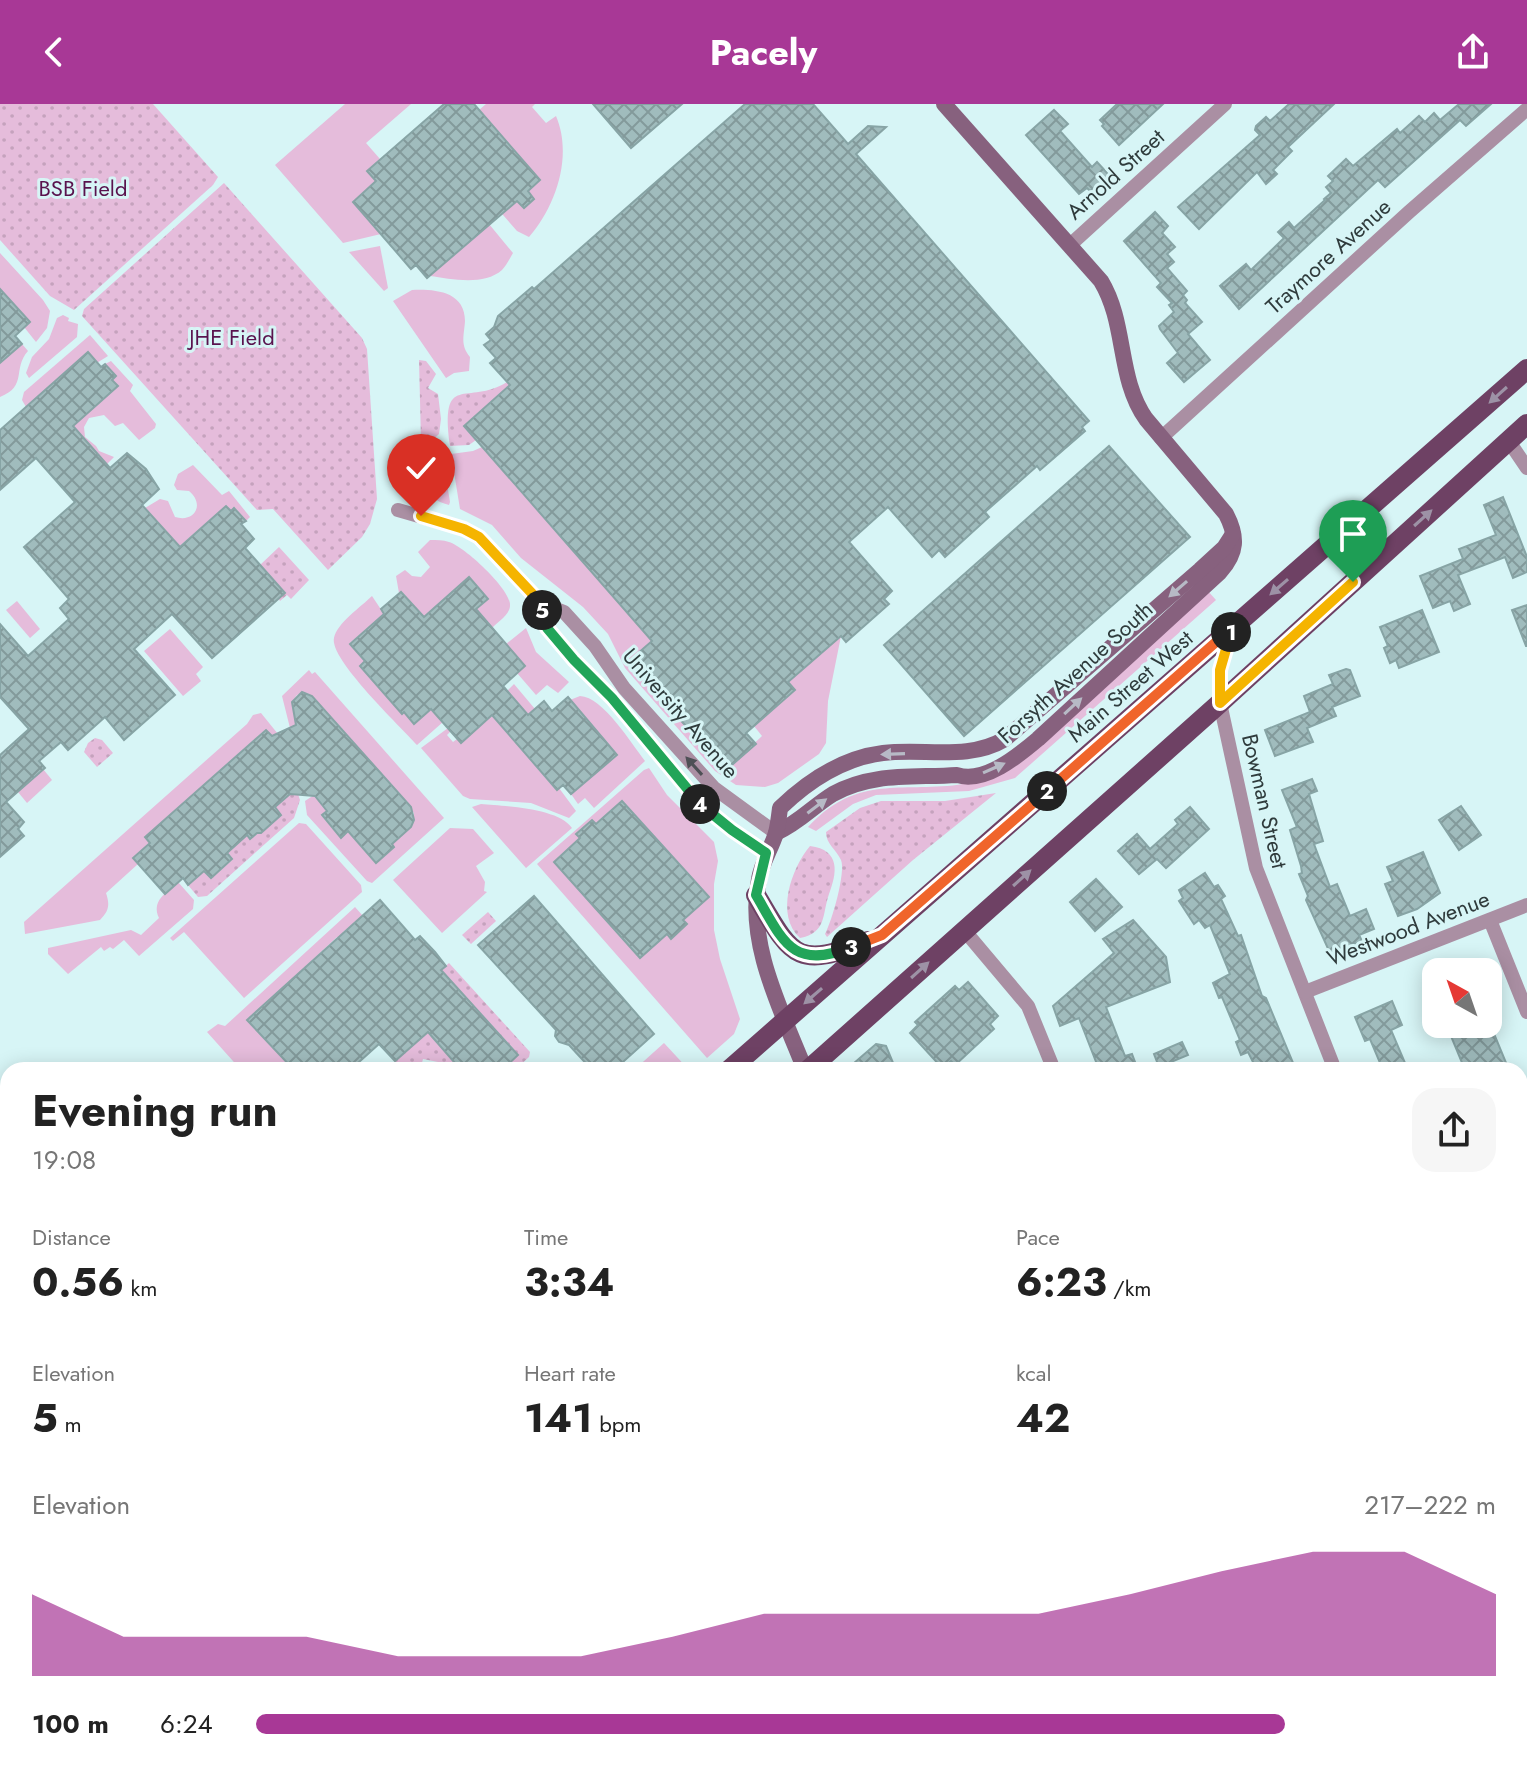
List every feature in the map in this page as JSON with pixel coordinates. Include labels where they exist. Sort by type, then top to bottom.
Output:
[{"type":"main road","name":"Main Street West","points":[[738,1062],[1527,369]]},
{"type":"main road","points":[[816,1062],[1220,703],[1527,424]]},
{"type":"main road","points":[[756,895],[788,945],[806,956],[834,954],[882,935]]},
{"type":"street","points":[[944,104],[1101,281],[1112,301],[1132,393],[1141,411],[1215,499],[1233,531]]},
{"type":"street","name":"Arnold Street","points":[[1070,245],[1225,104]]},
{"type":"street","name":"Traymore Avenue","points":[[1161,438],[1527,109]]},
{"type":"street","points":[[1508,440],[1527,468]]},
{"type":"street","name":"University Avenue","points":[[398,510],[464,529],[479,537],[541,603],[564,612],[603,656],[624,688],[714,788],[776,833]]},
{"type":"street","name":"Forsyth Avenue South","points":[[776,833],[797,823],[834,794],[861,782],[897,776],[957,775],[966,778],[1010,760],[1038,739],[1220,572],[1233,556],[1236,542],[1233,531]]},
{"type":"street","name":"Forsyth Avenue South","points":[[776,833],[780,808],[808,783],[858,759],[884,753],[981,751],[1005,739],[1200,570],[1224,548],[1233,531]]},
{"type":"street","name":"University Avenue","points":[[541,603],[547,628],[612,698],[698,802],[766,853]]},
{"type":"street","name":"Bowman Street","points":[[1233,627],[1220,670],[1220,703],[1256,868],[1332,1062]]},
{"type":"street","points":[[776,833],[766,853],[756,895],[758,935],[804,1062]]},
{"type":"street","name":"Westwood Avenue","points":[[1305,992],[1527,905]]},
{"type":"street","points":[[1490,920],[1527,1012]]},
{"type":"street","points":[[964,930],[1028,1006],[1051,1062]]},
{"type":"green space","name":"BSB Field","points":[[0,104],[153,104],[218,177],[213,185],[74,310],[50,296],[0,240]]},
{"type":"green space","points":[[345,104],[411,104],[366,143],[380,159],[367,171],[376,181],[381,234],[343,243],[275,165]]},
{"type":"green space","points":[[486,104],[535,104],[532,107],[546,123],[556,116],[561,131],[563,147],[559,180],[547,211],[529,237],[517,231],[497,208],[502,203],[508,209],[517,201],[524,208],[534,199],[525,193],[540,180],[479,110]]},
{"type":"green space","name":"JHE Field","points":[[224,183],[362,338],[367,349],[377,499],[370,524],[362,537],[328,570],[273,509],[257,510],[82,316],[84,309]]},
{"type":"green space","points":[[489,224],[513,253],[502,270],[477,280],[430,276]]},
{"type":"green space","points":[[380,246],[388,288],[384,291],[349,252]]},
{"type":"green space","points":[[0,253],[50,311],[47,328],[36,342],[24,327],[29,322],[0,289]]},
{"type":"green space","points":[[412,290],[438,291],[460,303],[464,311],[464,344],[470,357],[469,371],[454,373],[446,378],[393,301]]},
{"type":"green space","points":[[63,315],[69,318],[68,321],[78,324],[77,337],[29,378],[26,373],[32,357],[49,339],[57,318]]},
{"type":"green space","points":[[90,335],[108,356],[26,407],[22,400],[24,392]]},
{"type":"green space","points":[[22,344],[28,351],[17,382],[9,393],[0,397],[0,363]]},
{"type":"green space","points":[[419,360],[426,361],[436,374],[428,388],[438,394],[441,419],[439,434],[428,444],[421,441]]},
{"type":"green space","points":[[111,361],[133,385],[130,391],[156,424],[139,440],[123,423],[115,426],[104,415],[89,418],[84,427],[85,437],[99,451],[114,457],[107,464],[82,436],[67,431],[117,386],[112,380],[115,376],[105,364]]},
{"type":"green space","points":[[507,382],[510,385],[464,426],[476,440],[469,445],[450,446],[448,422],[453,399],[493,389]]},
{"type":"green space","points":[[482,447],[652,641],[629,662],[725,771],[762,736],[754,726],[794,690],[788,682],[841,636],[828,701],[826,743],[819,754],[778,783],[765,787],[736,785],[715,771],[625,668],[608,634],[583,607],[521,558],[492,525],[460,509],[451,454]]},
{"type":"green space","points":[[436,451],[442,453],[449,505],[433,498],[423,481],[421,457]]},
{"type":"green space","points":[[193,465],[222,495],[229,491],[250,517],[246,521],[235,508],[231,511],[226,506],[174,551],[170,536],[145,508],[160,499],[168,501],[175,517],[192,515],[197,507],[194,496],[189,491],[177,490],[174,485],[178,474]]},
{"type":"green space","points":[[430,540],[456,545],[502,588],[510,608],[492,628],[473,612],[488,599],[469,577],[424,617],[402,592],[399,593],[396,576],[405,570],[412,576],[421,577],[430,567],[418,552]]},
{"type":"green space","points":[[279,547],[309,580],[291,599],[287,595],[280,601],[260,565]]},
{"type":"green space","points":[[1207,590],[1216,600],[1015,778],[969,791],[876,795],[853,804],[816,831],[808,827],[841,801],[857,794],[890,788],[969,783],[990,777]]},
{"type":"green space","points":[[372,596],[384,614],[350,643],[365,661],[360,666],[414,723],[431,709],[443,722],[417,745],[354,676],[335,648],[336,632]]},
{"type":"green space","points":[[17,601],[40,629],[30,638],[6,610]]},
{"type":"green space","points":[[526,628],[536,652],[569,682],[558,693],[547,685],[536,695],[517,673],[525,666],[506,644]]},
{"type":"green space","points":[[170,629],[203,667],[196,674],[201,681],[183,696],[144,651]]},
{"type":"green space","points":[[309,670],[312,674],[315,672],[444,818],[372,883],[307,815],[305,801],[314,795],[327,811],[322,816],[340,837],[348,831],[376,863],[411,827],[414,813],[309,694],[302,693],[295,698],[296,726],[290,728],[282,696]]},
{"type":"green space","points":[[514,684],[535,709],[508,733],[576,811],[569,818],[531,803],[463,796],[421,748],[448,728],[451,731],[447,735],[453,742],[457,739],[461,743],[512,698],[507,691]]},
{"type":"green space","points":[[580,696],[589,698],[607,712],[645,761],[594,808],[585,798],[578,804],[571,794],[617,754],[570,700]]},
{"type":"green space","points":[[261,713],[278,734],[273,737],[265,730],[145,837],[150,843],[133,858],[138,864],[106,893],[108,908],[100,920],[25,934],[24,922],[247,724],[253,715]]},
{"type":"green space","points":[[95,738],[102,740],[113,753],[97,767],[84,752],[88,743]]},
{"type":"green space","points":[[649,768],[667,795],[714,842],[718,861],[714,884],[714,930],[740,1019],[734,1034],[707,1058],[537,864]]},
{"type":"green space","points":[[43,769],[52,780],[27,803],[18,792]]},
{"type":"green space","points":[[996,793],[913,860],[827,937],[825,934],[838,897],[842,866],[826,832],[860,808],[881,801],[945,801]]},
{"type":"green space","points":[[290,794],[298,794],[300,800],[294,818],[207,896],[198,897],[188,885],[204,871],[212,878],[232,860],[227,853],[247,835],[251,839],[281,815],[275,807]]},
{"type":"green space","points":[[481,804],[544,812],[565,821],[572,828],[526,868],[472,807]]},
{"type":"green space","points":[[299,823],[306,824],[361,885],[362,892],[244,998],[184,932],[173,941],[170,938]]},
{"type":"green space","points":[[450,828],[473,829],[494,853],[476,866],[487,892],[442,933],[393,880]]},
{"type":"green space","points":[[810,846],[820,848],[832,857],[835,871],[819,927],[800,938],[788,917],[788,892],[797,867]]},
{"type":"green space","points":[[178,882],[194,900],[193,909],[139,956],[124,940],[113,949],[110,947],[104,951],[101,947],[68,974],[48,954],[48,948],[131,930],[141,935],[159,918],[158,902]]},
{"type":"green space","points":[[355,907],[363,916],[343,932],[347,936],[341,941],[337,937],[248,1020],[261,1036],[266,1032],[268,1041],[287,1062],[234,1062],[207,1032],[218,1024],[225,1026]]},
{"type":"green space","points":[[488,912],[496,921],[471,944],[462,935]]},
{"type":"green space","points":[[449,963],[530,1052],[529,1057],[524,1062],[510,1062],[518,1054],[441,970]]},
{"type":"green space","points":[[428,1032],[454,1062],[423,1059],[422,1062],[395,1061]]},
{"type":"green space","points":[[664,1043],[682,1062],[643,1062]]},
{"type":"building","points":[[444,104],[474,104],[540,180],[528,191],[534,199],[524,208],[517,201],[427,278],[416,265],[411,269],[353,202],[376,181],[367,171]]},
{"type":"building","points":[[593,104],[682,104],[631,148]]},
{"type":"building","points":[[745,104],[813,104],[848,144],[868,126],[886,127],[856,154],[1089,421],[1082,427],[1085,431],[1040,470],[1037,466],[985,512],[989,517],[945,557],[939,550],[932,557],[888,507],[849,542],[892,591],[884,599],[889,604],[846,642],[841,636],[788,682],[795,690],[746,733],[756,744],[725,771],[629,661],[652,641],[464,426],[510,385],[490,363],[496,358],[484,345],[491,340],[486,334],[494,327],[498,316],[532,287],[534,289]]},
{"type":"building","points":[[1117,104],[1163,104],[1119,145],[1100,120]]},
{"type":"building","points":[[1289,104],[1334,104],[1288,147],[1292,151],[1273,170],[1277,174],[1266,184],[1257,172],[1199,229],[1178,207],[1260,135],[1255,130],[1256,126],[1266,117],[1270,121]]},
{"type":"building","points":[[1459,104],[1491,104],[1466,126],[1460,120],[1385,187],[1378,180],[1239,309],[1220,286],[1246,264],[1251,270],[1284,238],[1278,232],[1289,222],[1294,228],[1325,200],[1331,193],[1326,187],[1333,181],[1328,176],[1346,159],[1353,166],[1397,129],[1400,133],[1419,116],[1425,122],[1434,113],[1440,120]]},
{"type":"building","points":[[1054,110],[1068,124],[1060,131],[1092,167],[1097,162],[1109,175],[1090,191],[1087,188],[1079,194],[1026,135]]},
{"type":"building","points":[[1155,212],[1168,226],[1162,233],[1175,247],[1167,254],[1174,262],[1167,268],[1187,291],[1183,295],[1187,300],[1185,303],[1202,322],[1188,334],[1210,360],[1184,382],[1167,363],[1178,353],[1159,326],[1174,312],[1169,305],[1172,303],[1157,287],[1161,283],[1124,241]]},
{"type":"building","points":[[0,289],[30,322],[15,336],[22,344],[0,363]]},
{"type":"building","points":[[88,352],[101,367],[105,364],[116,376],[112,380],[118,386],[73,426],[110,468],[127,453],[146,469],[159,489],[142,505],[180,547],[226,506],[231,511],[234,508],[246,521],[241,524],[254,539],[245,548],[285,593],[212,658],[172,614],[134,649],[175,695],[124,740],[105,717],[68,750],[61,742],[39,761],[45,768],[6,802],[24,822],[18,829],[24,836],[0,857],[0,755],[29,729],[0,697],[0,624],[28,656],[69,619],[60,608],[69,599],[24,547],[75,502],[36,458],[0,490],[0,430]]},
{"type":"building","points":[[1109,446],[1190,537],[964,736],[884,645]]},
{"type":"building","points":[[1503,497],[1527,557],[1527,572],[1513,578],[1505,557],[1458,575],[1470,604],[1454,611],[1450,601],[1433,608],[1420,576],[1463,559],[1459,549],[1496,535],[1484,505]]},
{"type":"building","points":[[469,577],[488,599],[476,609],[525,666],[503,686],[528,715],[544,701],[552,711],[568,697],[617,755],[571,794],[563,785],[557,790],[492,715],[461,743],[431,709],[414,724],[360,666],[365,661],[350,644],[384,614],[381,609],[401,592],[424,617]]},
{"type":"building","points":[[1527,605],[1527,646],[1526,646],[1512,610]]},
{"type":"building","points":[[1422,610],[1439,652],[1399,668],[1396,660],[1390,663],[1384,648],[1388,646],[1380,627]]},
{"type":"building","points":[[1350,670],[1360,696],[1332,707],[1336,716],[1307,728],[1313,742],[1275,756],[1265,730],[1310,712],[1304,696],[1333,684],[1329,675]]},
{"type":"building","points":[[302,692],[312,696],[411,807],[414,820],[411,827],[376,863],[348,831],[341,838],[322,815],[327,811],[315,796],[290,794],[275,807],[281,815],[261,833],[250,839],[247,835],[227,853],[232,859],[211,878],[204,871],[188,885],[183,878],[165,894],[133,858],[150,843],[145,837],[266,730],[272,736],[296,725],[292,702]]},
{"type":"building","points":[[1312,779],[1317,791],[1309,794],[1323,841],[1314,844],[1330,887],[1337,884],[1350,916],[1366,909],[1374,929],[1359,935],[1362,941],[1330,953],[1306,900],[1308,896],[1299,874],[1302,873],[1301,866],[1290,830],[1297,827],[1282,790]]},
{"type":"building","points":[[622,801],[709,897],[683,920],[687,924],[671,939],[667,934],[640,958],[554,862],[580,838],[576,834],[592,820],[596,824]]},
{"type":"building","points":[[1461,806],[1481,835],[1459,850],[1439,820]]},
{"type":"building","points":[[1190,807],[1209,829],[1166,868],[1157,859],[1139,874],[1118,851],[1137,834],[1150,849],[1178,824],[1175,820]]},
{"type":"building","points":[[1423,852],[1440,893],[1417,909],[1398,916],[1385,884],[1393,881],[1387,867]]},
{"type":"building","points":[[1205,873],[1214,887],[1218,885],[1225,896],[1221,899],[1238,936],[1241,935],[1262,996],[1266,998],[1293,1062],[1253,1062],[1248,1052],[1241,1055],[1236,1042],[1240,1040],[1213,983],[1230,974],[1210,925],[1205,928],[1199,920],[1194,924],[1179,901],[1183,898],[1179,890]]},
{"type":"building","points":[[1096,879],[1122,907],[1095,931],[1070,902]]},
{"type":"building","points":[[534,896],[654,1034],[623,1062],[585,1062],[569,1045],[559,1042],[555,1036],[556,1030],[478,945]]},
{"type":"building","points":[[380,900],[415,940],[420,936],[435,952],[446,966],[441,970],[518,1055],[511,1062],[454,1062],[428,1032],[395,1061],[379,1044],[359,1062],[286,1062],[247,1020]]},
{"type":"building","points":[[1133,920],[1166,957],[1170,982],[1106,1007],[1125,1056],[1132,1054],[1135,1062],[1096,1062],[1079,1018],[1060,1026],[1053,1006],[1114,953],[1103,939]]},
{"type":"building","points":[[968,982],[998,1016],[990,1024],[994,1029],[958,1062],[937,1062],[910,1033],[918,1025],[915,1022],[955,986],[959,990]]},
{"type":"building","points":[[1392,1001],[1402,1025],[1391,1030],[1405,1062],[1380,1062],[1370,1039],[1365,1041],[1355,1017]]},
{"type":"building","points":[[1452,1038],[1496,1038],[1506,1062],[1462,1062]]},
{"type":"building","points":[[1182,1042],[1188,1055],[1171,1062],[1157,1062],[1154,1054]]},
{"type":"building","points":[[876,1044],[886,1046],[893,1062],[855,1062]]},
{"type":"route","points":[[421,516],[464,529],[493,550],[541,603],[547,628],[641,731],[698,802],[766,853],[756,895],[788,945],[806,956],[814,957],[834,954],[882,935],[1233,627],[1220,670],[1220,703],[1353,582]]}]
